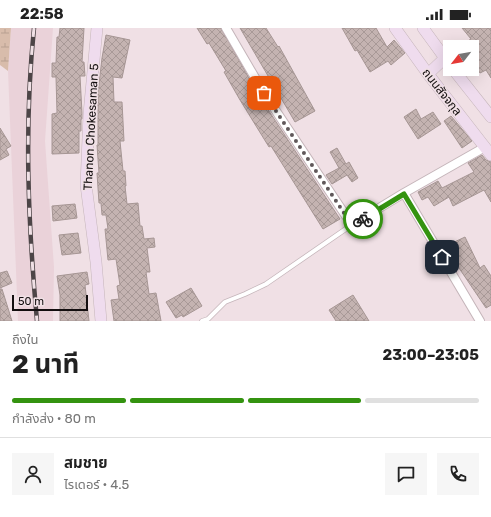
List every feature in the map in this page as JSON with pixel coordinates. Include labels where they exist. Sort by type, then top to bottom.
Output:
[{"type":"street","name":"Thanon Chokesaman 5","points":[[97,28],[89,114],[86,185],[96,262],[101,321]]},
{"type":"street","points":[[226,28],[264,93],[346,216],[353,224],[404,194],[488,151]]},
{"type":"street","name":"ถนนสัจจกุล","points":[[395,28],[428,74],[488,151]]},
{"type":"street","name":"ถนนสัจจกุล","points":[[423,28],[443,54]]},
{"type":"street","points":[[428,74],[443,64]]},
{"type":"street","name":"ถนนสัจจกุล","points":[[459,76],[491,117]]},
{"type":"street","points":[[404,194],[480,321]]},
{"type":"lane","points":[[202,321],[208,319],[225,302],[266,284],[353,224]]},
{"type":"shaded area","points":[[11,28],[53,28],[45,141],[54,267],[53,321],[18,321],[8,71]]},
{"type":"green space","points":[[0,28],[11,28],[8,71],[0,65]]},
{"type":"building","points":[[60,28],[84,28],[82,62],[84,62],[85,76],[80,76],[82,119],[81,131],[79,131],[79,153],[52,154],[52,114],[57,113],[56,77],[52,77],[52,63],[56,63],[57,37],[59,37]]},
{"type":"building","points":[[197,28],[221,28],[259,96],[340,219],[323,229],[240,100],[224,72],[226,71],[209,43],[207,44]]},
{"type":"building","points":[[240,28],[266,28],[278,47],[279,46],[315,111],[295,122]]},
{"type":"building","points":[[342,28],[376,28],[387,47],[394,40],[405,53],[391,65],[388,61],[370,72],[357,50],[355,51]]},
{"type":"building","points":[[462,28],[491,28],[491,78],[486,70],[480,73],[479,71],[479,40],[469,40],[471,39]]},
{"type":"building","points":[[106,35],[130,40],[122,78],[113,77],[114,102],[122,102],[124,141],[120,141],[123,171],[125,171],[127,204],[138,203],[140,226],[142,226],[144,239],[154,238],[155,247],[147,248],[150,272],[146,272],[149,294],[156,293],[161,321],[114,321],[111,300],[119,299],[117,286],[120,285],[116,259],[108,260],[105,229],[108,229],[106,215],[102,215],[101,203],[99,203],[97,173],[99,173],[97,145],[98,93]]},
{"type":"building","points":[[416,109],[421,119],[433,112],[441,124],[418,139],[404,117]]},
{"type":"building","points":[[451,116],[472,141],[462,148],[444,121]]},
{"type":"building","points":[[0,128],[11,146],[6,149],[9,155],[0,160]]},
{"type":"building","points":[[337,148],[346,164],[349,162],[358,178],[352,182],[347,175],[332,184],[326,175],[339,168],[330,152]]},
{"type":"building","points":[[482,155],[486,160],[491,162],[491,202],[484,190],[453,206],[449,197],[434,206],[428,197],[422,200],[418,192],[438,181],[442,188],[474,172],[468,163]]},
{"type":"building","points":[[75,204],[77,218],[53,221],[52,206]]},
{"type":"building","points":[[78,233],[81,253],[62,255],[59,235]]},
{"type":"building","points":[[465,237],[480,268],[484,265],[491,276],[491,305],[486,308],[459,268],[448,245]]},
{"type":"building","points":[[7,271],[12,283],[0,288],[0,273]]},
{"type":"building","points":[[87,272],[89,284],[85,285],[89,321],[60,321],[60,295],[57,276]]},
{"type":"building","points":[[191,288],[202,306],[183,317],[182,315],[176,318],[166,302]]},
{"type":"building","points":[[0,289],[2,289],[12,321],[0,321]]},
{"type":"building","points":[[353,295],[369,321],[336,321],[329,310]]},
{"type":"railway","points":[[34,28],[29,101],[28,174],[31,248],[37,321]]},
{"type":"way so far","points":[[264,93],[346,216],[353,224],[363,219]]},
{"type":"route","points":[[363,219],[404,194],[442,257]]}]
